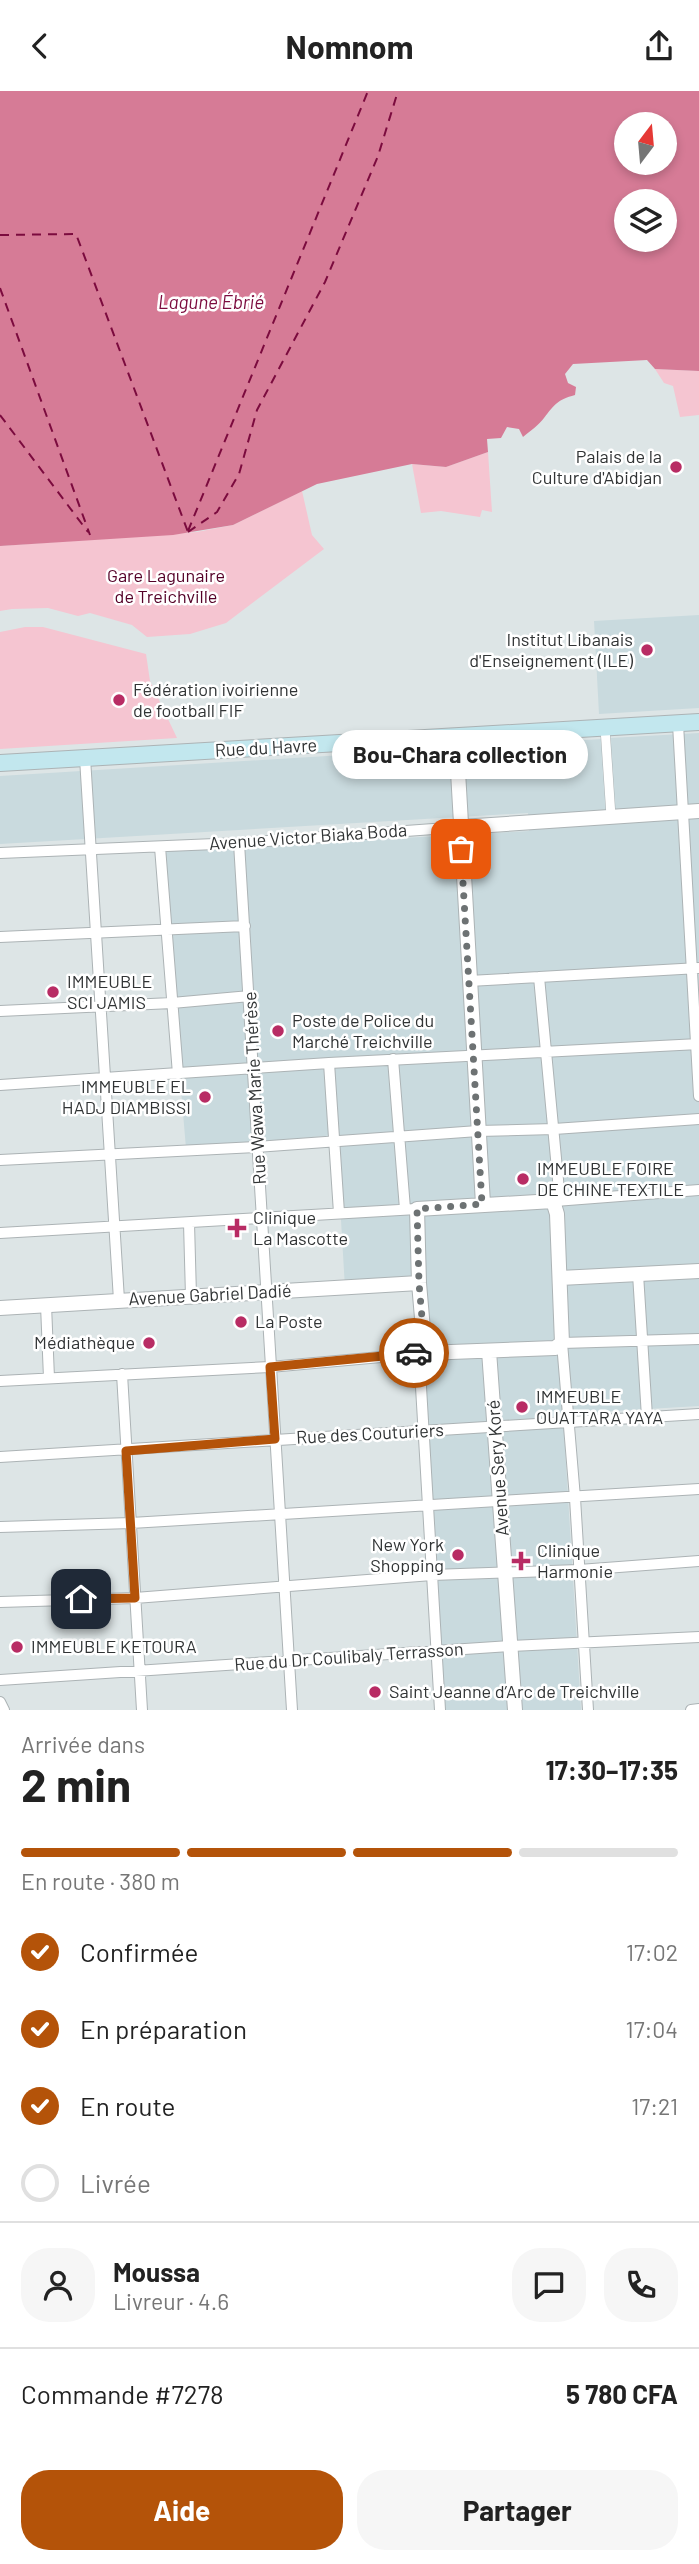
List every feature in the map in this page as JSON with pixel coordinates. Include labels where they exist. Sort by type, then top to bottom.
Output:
[{"type":"main road","name":"Rue du Havre","points":[[0,763],[699,722]]},
{"type":"street","points":[[678,724],[686,897],[695,969],[699,1096]]},
{"type":"street","points":[[605,728],[611,816]]},
{"type":"street","points":[[456,737],[482,1204]]},
{"type":"street","points":[[85,758],[119,1300]]},
{"type":"street","name":"Avenue Victor Biaka Boda","points":[[0,853],[239,843],[699,811]]},
{"type":"street","name":"Rue Wawa Marie Thérèse","points":[[239,843],[292,1710]]},
{"type":"street","points":[[160,847],[178,1074]]},
{"type":"street","points":[[686,897],[699,896]]},
{"type":"street","points":[[0,937],[245,926]]},
{"type":"street","points":[[470,981],[695,969]]},
{"type":"street","points":[[539,977],[554,1129],[562,1343],[570,1422],[588,1710]]},
{"type":"street","points":[[0,1011],[172,1003],[250,996]]},
{"type":"street","points":[[0,1085],[474,1054],[698,1044]]},
{"type":"street","points":[[393,1059],[419,1283],[440,1710]]},
{"type":"street","points":[[329,1063],[339,1213]]},
{"type":"street","points":[[0,1160],[699,1119]]},
{"type":"street","points":[[0,1233],[699,1191]]},
{"type":"street","points":[[189,1223],[191,1296]]},
{"type":"street","points":[[560,1277],[699,1271]]},
{"type":"street","points":[[638,1274],[647,1417]]},
{"type":"street","name":"Avenue Gabriel Dadié","points":[[0,1308],[419,1283]]},
{"type":"street","points":[[46,1305],[49,1378]]},
{"type":"street","points":[[0,1381],[270,1367],[422,1353],[555,1348],[562,1343],[699,1339]]},
{"type":"street","name":"Avenue Sery Koré","points":[[489,1351],[515,1710]]},
{"type":"street","points":[[122,1374],[142,1710]]},
{"type":"street","name":"Rue des Couturiers","points":[[0,1457],[699,1414]]},
{"type":"street","points":[[0,1527],[131,1523],[699,1489]]},
{"type":"street","points":[[0,1602],[135,1598],[432,1575],[579,1570],[699,1562]]},
{"type":"street","name":"Rue du Dr Coulibaly Terrasson","points":[[0,1680],[511,1646],[699,1637]]},
{"type":"street","points":[[0,1702],[4,1710]]},
{"type":"street","points":[[691,1710],[699,1709]]},
{"type":"shaded area","name":"Institut Libanais d'Enseignement (ILE)","points":[[699,615],[699,708],[599,714],[594,621]]},
{"type":"shaded area","points":[[699,733],[699,1406],[563,1414],[581,1710],[441,1710],[413,1284],[345,1288],[336,1135],[186,1148],[160,846],[259,846],[529,831],[528,813],[0,844],[0,776],[602,739],[614,807],[610,738]]},
{"type":"green space","points":[[655,369],[699,371],[699,415],[680,417],[673,386],[664,383]]},
{"type":"green space","points":[[488,452],[492,512],[482,510],[480,517],[441,511],[421,513],[412,464],[446,467]]},
{"type":"green space","name":"Gare Lagunaire de Treichville","points":[[302,491],[312,535],[324,549],[226,623],[190,634],[147,637],[132,625],[90,613],[78,616],[48,608],[0,611],[0,546],[197,532],[233,525]]},
{"type":"green space","points":[[43,627],[146,654],[150,681],[177,738],[0,749],[0,632]]},
{"type":"water","name":"Lagune Ébrié","points":[[0,91],[699,91],[699,371],[655,369],[647,360],[573,364],[565,374],[568,383],[576,387],[575,395],[557,403],[540,423],[523,437],[519,429],[507,427],[501,438],[487,439],[488,452],[446,467],[412,464],[317,484],[233,525],[173,535],[0,546]]},
{"type":"ferry route","points":[[188,531],[368,91]]},
{"type":"ferry route","points":[[188,532],[217,512],[239,474],[257,410],[325,282],[378,156],[398,91]]},
{"type":"ferry route","points":[[0,235],[76,234],[188,532]]},
{"type":"ferry route","points":[[0,288],[90,535]]},
{"type":"ferry route","points":[[0,415],[88,532]]},
{"type":"way so far","points":[[414,1353],[425,1353],[419,1283],[417,1209],[482,1204],[461,849]]},
{"type":"place","name":"Palais de la Culture d'Abidjan","points":[[676,467]]},
{"type":"place","name":"Institut Libanais d'Enseignement (ILE)","points":[[647,650]]},
{"type":"place","name":"Fédération ivoirienne de football FIF","points":[[119,700]]},
{"type":"place","name":"Bou-Chara collection","points":[[461,849]]},
{"type":"place","name":"IMMEUBLE SCI JAMIS","points":[[53,992]]},
{"type":"place","name":"Poste de Police du Marché Treichville","points":[[278,1031]]},
{"type":"place","name":"IMMEUBLE EL HADJ DIAMBISSI","points":[[205,1097]]},
{"type":"place","name":"IMMEUBLE FOIRE DE CHINE TEXTILE","points":[[523,1179]]},
{"type":"place","name":"Clinique La Mascotte","points":[[237,1228]]},
{"type":"place","name":"La Poste","points":[[241,1322]]},
{"type":"place","name":"Médiathèque","points":[[149,1343]]},
{"type":"place","name":"IMMEUBLE OUATTARA YAYA","points":[[522,1407]]},
{"type":"place","name":"New York Shopping","points":[[458,1555]]},
{"type":"place","name":"Clinique Harmonie","points":[[521,1561]]},
{"type":"place","name":"IMMEUBLE KETOURA","points":[[17,1647]]},
{"type":"place","name":"Saint Jeanne d’Arc de Treichville","points":[[375,1692]]},
{"type":"route","points":[[81,1599],[135,1598],[126,1451],[275,1439],[270,1367],[414,1353]]}]
